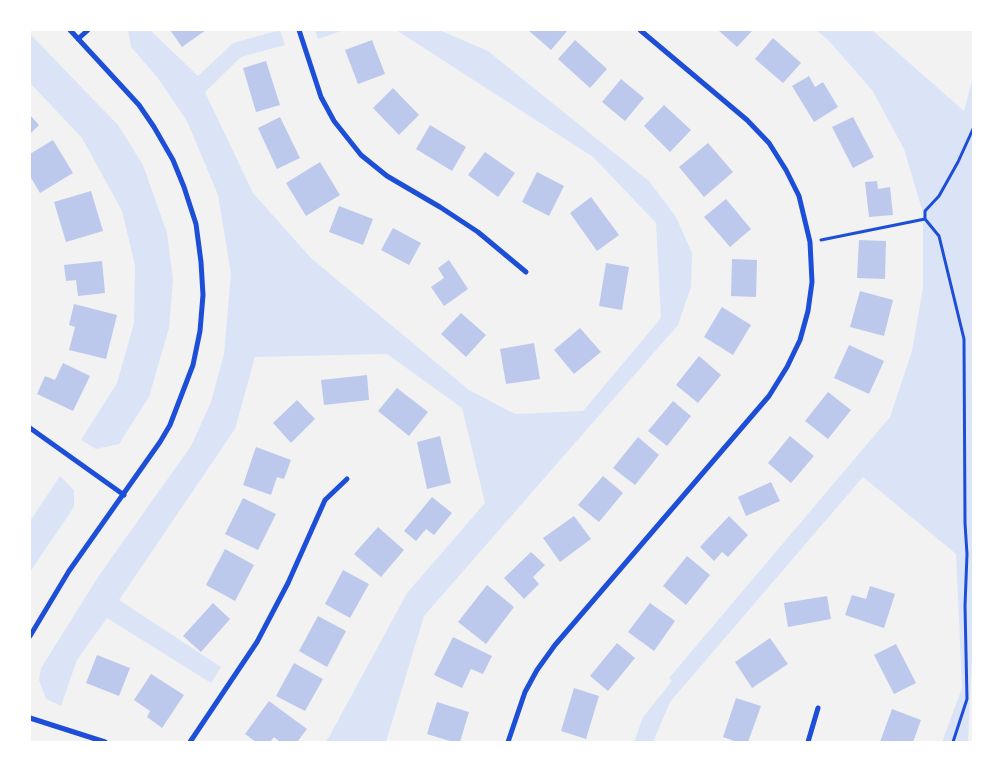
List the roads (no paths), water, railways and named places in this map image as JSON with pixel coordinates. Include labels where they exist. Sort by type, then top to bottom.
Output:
[{"type":"street","points":[[30,636],[69,571],[164,436],[182,399],[190,374],[200,331],[203,296],[202,262],[196,224],[173,160],[154,127],[138,106],[70,30]]},
{"type":"street","points":[[78,39],[88,30]]},
{"type":"street","points":[[299,30],[321,96],[334,121],[361,155],[387,176],[478,232],[526,272]]},
{"type":"street","points":[[508,742],[526,692],[555,645],[768,396],[787,368],[800,340],[808,311],[812,282],[810,242],[799,196],[786,170],[769,143],[747,120],[640,30]]},
{"type":"street","points":[[30,428],[124,495]]},
{"type":"street","points":[[190,742],[257,642],[288,583],[325,500],[347,479]]},
{"type":"street","points":[[808,742],[818,708]]},
{"type":"street","points":[[30,718],[105,742]]}]
